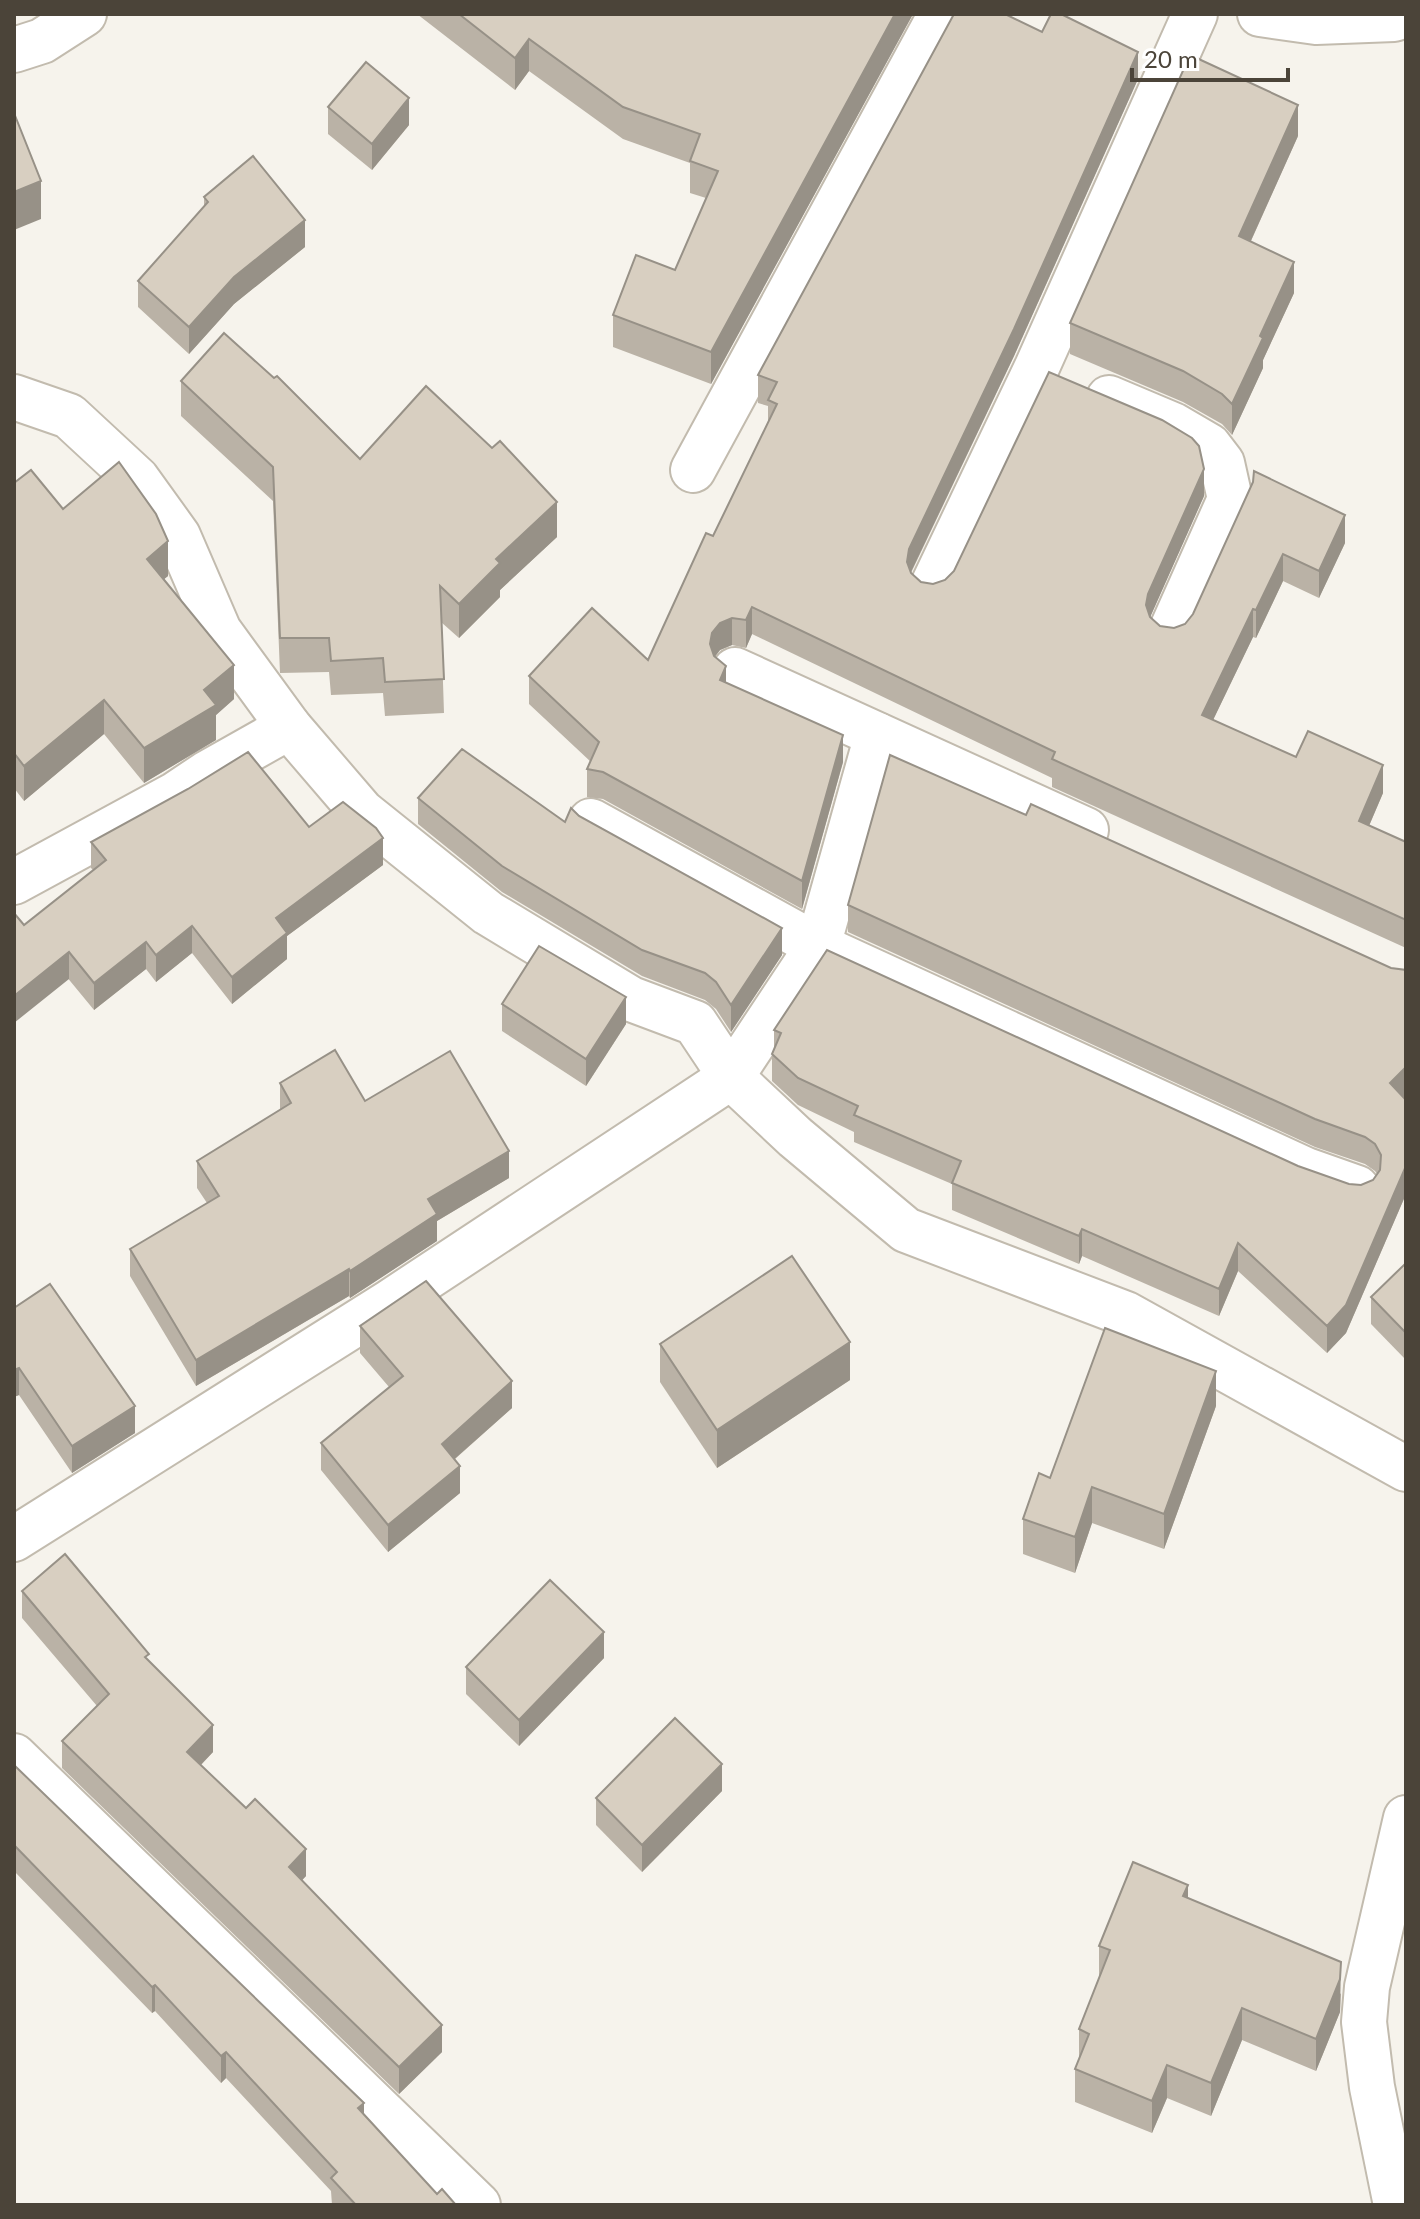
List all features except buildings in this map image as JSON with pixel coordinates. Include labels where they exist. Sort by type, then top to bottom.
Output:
[{"type":"street","points":[[14,50],[42,41],[84,14]]},
{"type":"street","points":[[693,470],[941,14]]},
{"type":"street","points":[[932,587],[1037,367],[1195,14]]},
{"type":"street","points":[[1260,14],[1316,22],[1336,18],[1402,28]]},
{"type":"street","points":[[1037,367],[1173,425],[1209,446],[1222,463],[1230,499],[1171,631]]},
{"type":"street","points":[[14,397],[69,416],[137,479],[178,536],[219,631],[289,727],[362,812],[488,913],[631,999],[695,1023],[731,1077],[795,1137],[906,1230],[1126,1314],[1406,1469]]},
{"type":"street","points":[[735,670],[1125,848]]},
{"type":"street","points":[[14,882],[176,794],[289,727]]},
{"type":"street","points":[[14,1539],[390,1302],[731,1077],[818,946],[877,735]]},
{"type":"street","points":[[591,821],[818,946],[1306,1170],[1357,1188]]},
{"type":"street","points":[[14,1756],[478,2205]]},
{"type":"street","points":[[1396,2205],[1372,2087],[1364,2022],[1367,1987],[1406,1818]]}]
